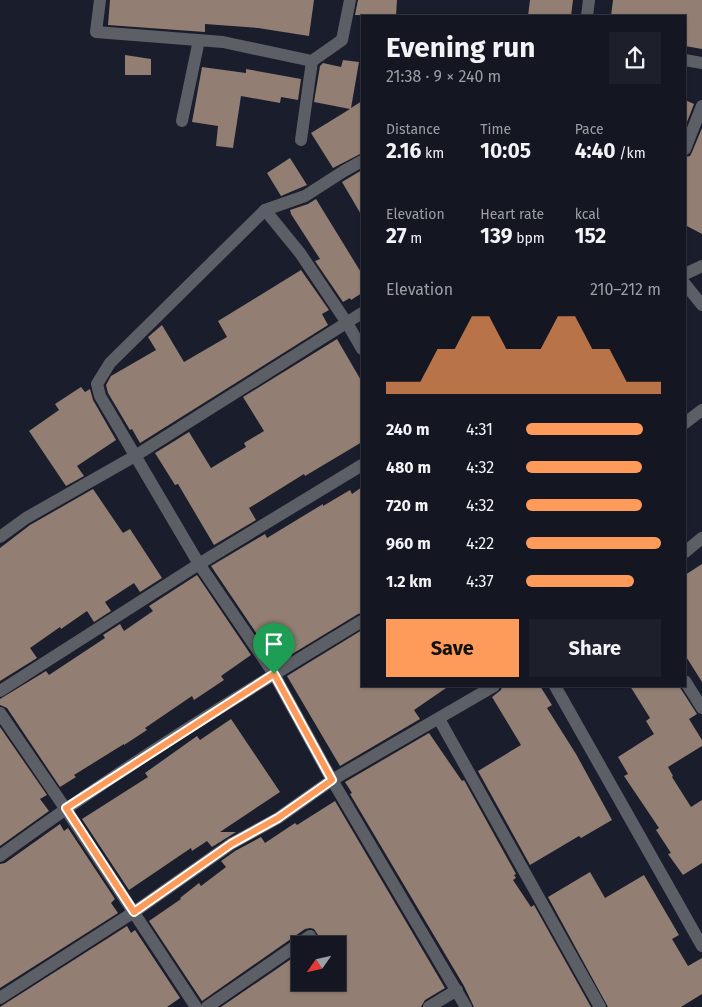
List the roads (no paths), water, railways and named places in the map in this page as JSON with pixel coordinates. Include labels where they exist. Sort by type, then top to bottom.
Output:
[{"type":"street","points":[[100,0],[96,32],[223,42],[312,61],[342,40],[350,0]]},
{"type":"street","points":[[587,15],[588,0]]},
{"type":"street","points":[[182,122],[199,40]]},
{"type":"street","points":[[686,60],[702,63]]},
{"type":"street","points":[[301,140],[312,61]]},
{"type":"street","points":[[686,146],[702,106]]},
{"type":"street","points":[[361,162],[305,196],[265,210],[110,363],[97,384],[100,396],[199,564],[274,674],[332,780],[466,1007]]},
{"type":"street","points":[[265,210],[300,253],[347,322],[361,347]]},
{"type":"street","points":[[686,274],[702,266]]},
{"type":"street","points":[[686,285],[702,305]]},
{"type":"street","points":[[0,537],[26,518],[135,456],[361,314]]},
{"type":"street","points":[[686,422],[702,410]]},
{"type":"street","points":[[0,691],[199,564],[361,466]]},
{"type":"street","points":[[686,551],[702,538]]},
{"type":"street","points":[[0,856],[66,808],[274,674],[361,622]]},
{"type":"street","points":[[686,684],[702,708]]},
{"type":"street","points":[[0,998],[134,912],[231,844],[278,818],[332,780],[492,687]]},
{"type":"street","points":[[556,687],[702,946]]},
{"type":"street","points":[[0,713],[66,808],[196,1007]]},
{"type":"street","points":[[439,719],[600,1007]]},
{"type":"street","points":[[207,1007],[291,949]]},
{"type":"street","points":[[429,1007],[457,990]]}]
